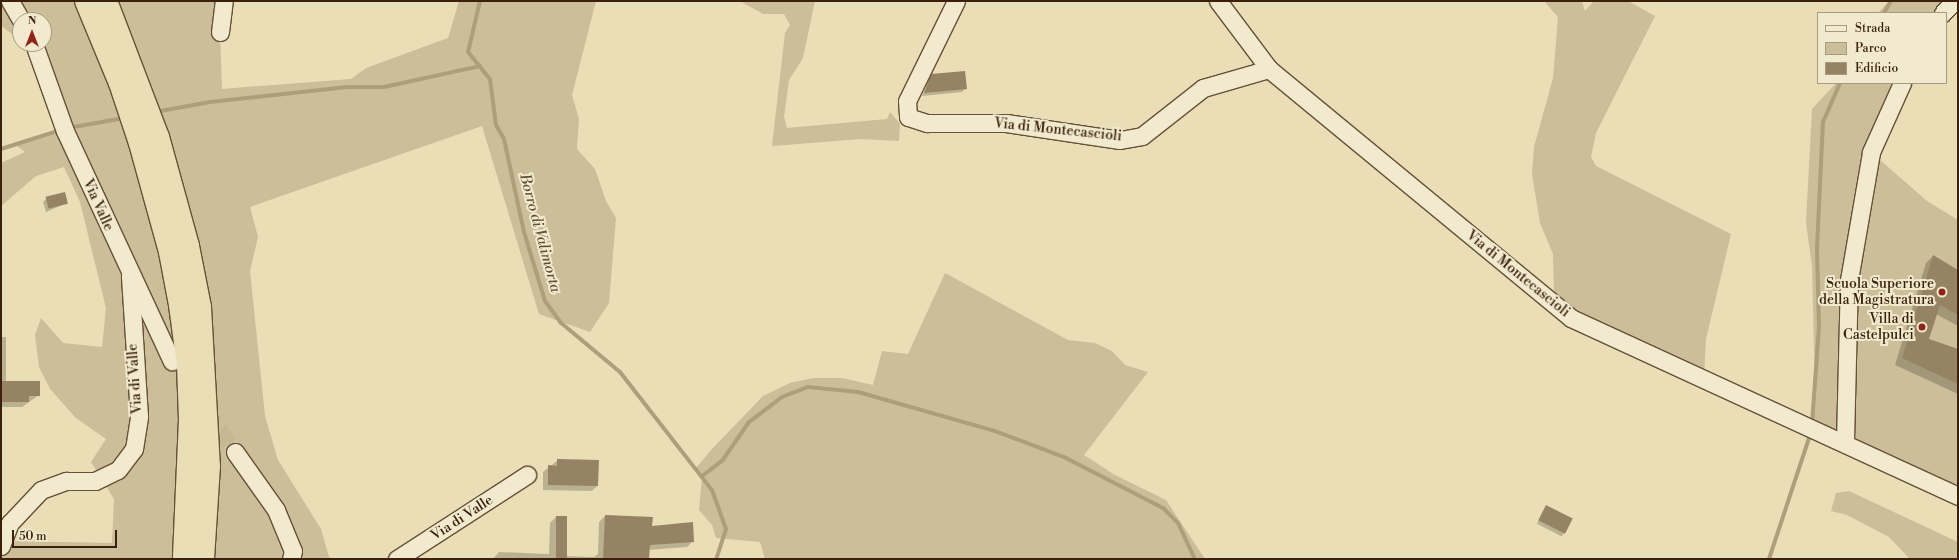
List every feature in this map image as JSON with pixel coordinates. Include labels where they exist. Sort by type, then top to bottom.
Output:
[{"type":"highway","points":[[86,1],[120,83],[140,143],[170,252],[180,305],[188,365],[190,419],[184,559]]},
{"type":"highway","points":[[106,1],[158,137],[188,246],[200,307],[209,466],[203,559]]},
{"type":"street","points":[[10,1],[16,12]]},
{"type":"street","points":[[220,32],[224,1]]},
{"type":"street","name":"Via di Montecascioli","points":[[956,1],[907,101],[908,117],[927,123],[1006,123],[1120,140],[1142,136],[1203,88],[1269,69]]},
{"type":"street","name":"Via di Montecascioli","points":[[1218,1],[1269,69],[1571,318],[1845,441],[1958,496]]},
{"type":"street","points":[[1944,12],[1954,1]]},
{"type":"street","name":"Via Valle","points":[[37,52],[63,127],[130,275],[172,361]]},
{"type":"street","points":[[1845,441],[1849,280],[1871,152],[1902,84]]},
{"type":"street","name":"Via di Valle","points":[[1,546],[10,523],[41,490],[66,481],[95,481],[118,470],[134,449],[139,416],[130,275]]},
{"type":"street","points":[[235,452],[276,510],[295,556]]},
{"type":"street","name":"Via di Valle","points":[[397,559],[527,475]]},
{"type":"green space","points":[[1,1],[86,1],[180,305],[184,559],[1,559],[3,541],[112,543],[114,499],[91,462],[106,439],[76,418],[50,389],[39,367],[35,335],[41,318],[63,343],[102,347],[106,308],[80,202],[64,167],[36,176],[1,206],[1,163],[25,152],[13,143],[64,131],[41,57],[35,52],[52,52],[52,12],[12,12],[12,34],[1,26]]},
{"type":"green space","points":[[106,1],[224,1],[220,32],[222,89],[351,79],[366,68],[448,38],[459,1],[596,1],[572,95],[579,119],[577,149],[595,169],[606,201],[616,218],[609,303],[590,332],[539,314],[482,126],[250,207],[258,237],[250,271],[265,416],[278,460],[321,529],[329,557],[333,559],[203,559],[209,466]]},
{"type":"green space","points":[[740,1],[815,1],[803,58],[789,80],[784,117],[787,128],[887,119],[890,112],[900,124],[899,141],[861,139],[772,146],[785,33],[790,25],[784,14],[763,14]]},
{"type":"green space","points":[[1544,1],[1582,1],[1585,11],[1594,1],[1628,1],[1655,16],[1596,133],[1591,157],[1596,166],[1731,234],[1706,339],[1704,377],[1571,318],[1554,296],[1553,254],[1540,223],[1532,174],[1534,147],[1553,78],[1558,17]]},
{"type":"green space","points":[[1889,1],[1954,1],[1944,12],[1879,12]]},
{"type":"green space","points":[[1835,84],[1902,84],[1871,152],[1927,201],[1958,220],[1958,496],[1811,426],[1815,387],[1812,266],[1806,223],[1812,109]]},
{"type":"green space","points":[[945,273],[1068,340],[1095,343],[1112,351],[1125,365],[1148,372],[1084,455],[1115,475],[1166,500],[1205,559],[765,559],[760,542],[716,538],[712,525],[699,510],[702,476],[696,468],[712,449],[763,396],[790,383],[813,378],[842,378],[873,385],[882,351],[908,354]]},
{"type":"green space","points":[[1849,491],[1958,542],[1958,559],[1910,559],[1889,537],[1847,515],[1831,511],[1836,493]]},
{"type":"building","points":[[965,71],[967,89],[924,93],[931,74]]},
{"type":"building","points":[[65,192],[68,204],[48,208],[46,197]]},
{"type":"building","name":"Villa di Castelpulci","points":[[1933,255],[1958,270],[1958,315],[1940,305],[1929,339],[1958,349],[1958,384],[1902,358]]},
{"type":"building","points":[[1,381],[40,381],[40,396],[29,396],[29,402],[1,402]]},
{"type":"building","points":[[557,459],[599,460],[598,486],[548,485],[548,465],[557,466]]},
{"type":"building","points":[[1546,505],[1573,519],[1565,534],[1538,520]]},
{"type":"building","points":[[605,515],[653,517],[652,526],[693,522],[694,542],[650,545],[649,559],[603,559]]},
{"type":"building","points":[[556,516],[567,516],[567,559],[556,559]]},
{"type":"waterway","name":"Borro di Valimorta","points":[[480,1],[468,52],[490,79],[496,125],[504,139],[524,232],[545,301],[560,322],[620,372],[712,490],[726,529],[716,559]]},
{"type":"waterway","points":[[1885,12],[1891,1]]},
{"type":"waterway","points":[[155,112],[210,102],[347,87],[384,87],[480,66]]},
{"type":"waterway","points":[[1812,424],[1819,326],[1817,248],[1823,122],[1840,84]]},
{"type":"waterway","points":[[68,128],[124,118]]},
{"type":"waterway","points":[[1,149],[61,130]]},
{"type":"waterway","points":[[702,476],[722,461],[749,422],[782,397],[808,387],[858,392],[995,431],[1066,458],[1163,508],[1178,523],[1195,559]]},
{"type":"waterway","points":[[1769,559],[1811,432]]},
{"type":"tunnel","points":[[205,409],[235,452]]},
{"type":"place","name":"Scuola Superiore della Magistratura","points":[[1942,292]]},
{"type":"place","name":"Villa di Castelpulci","points":[[1922,327]]}]
